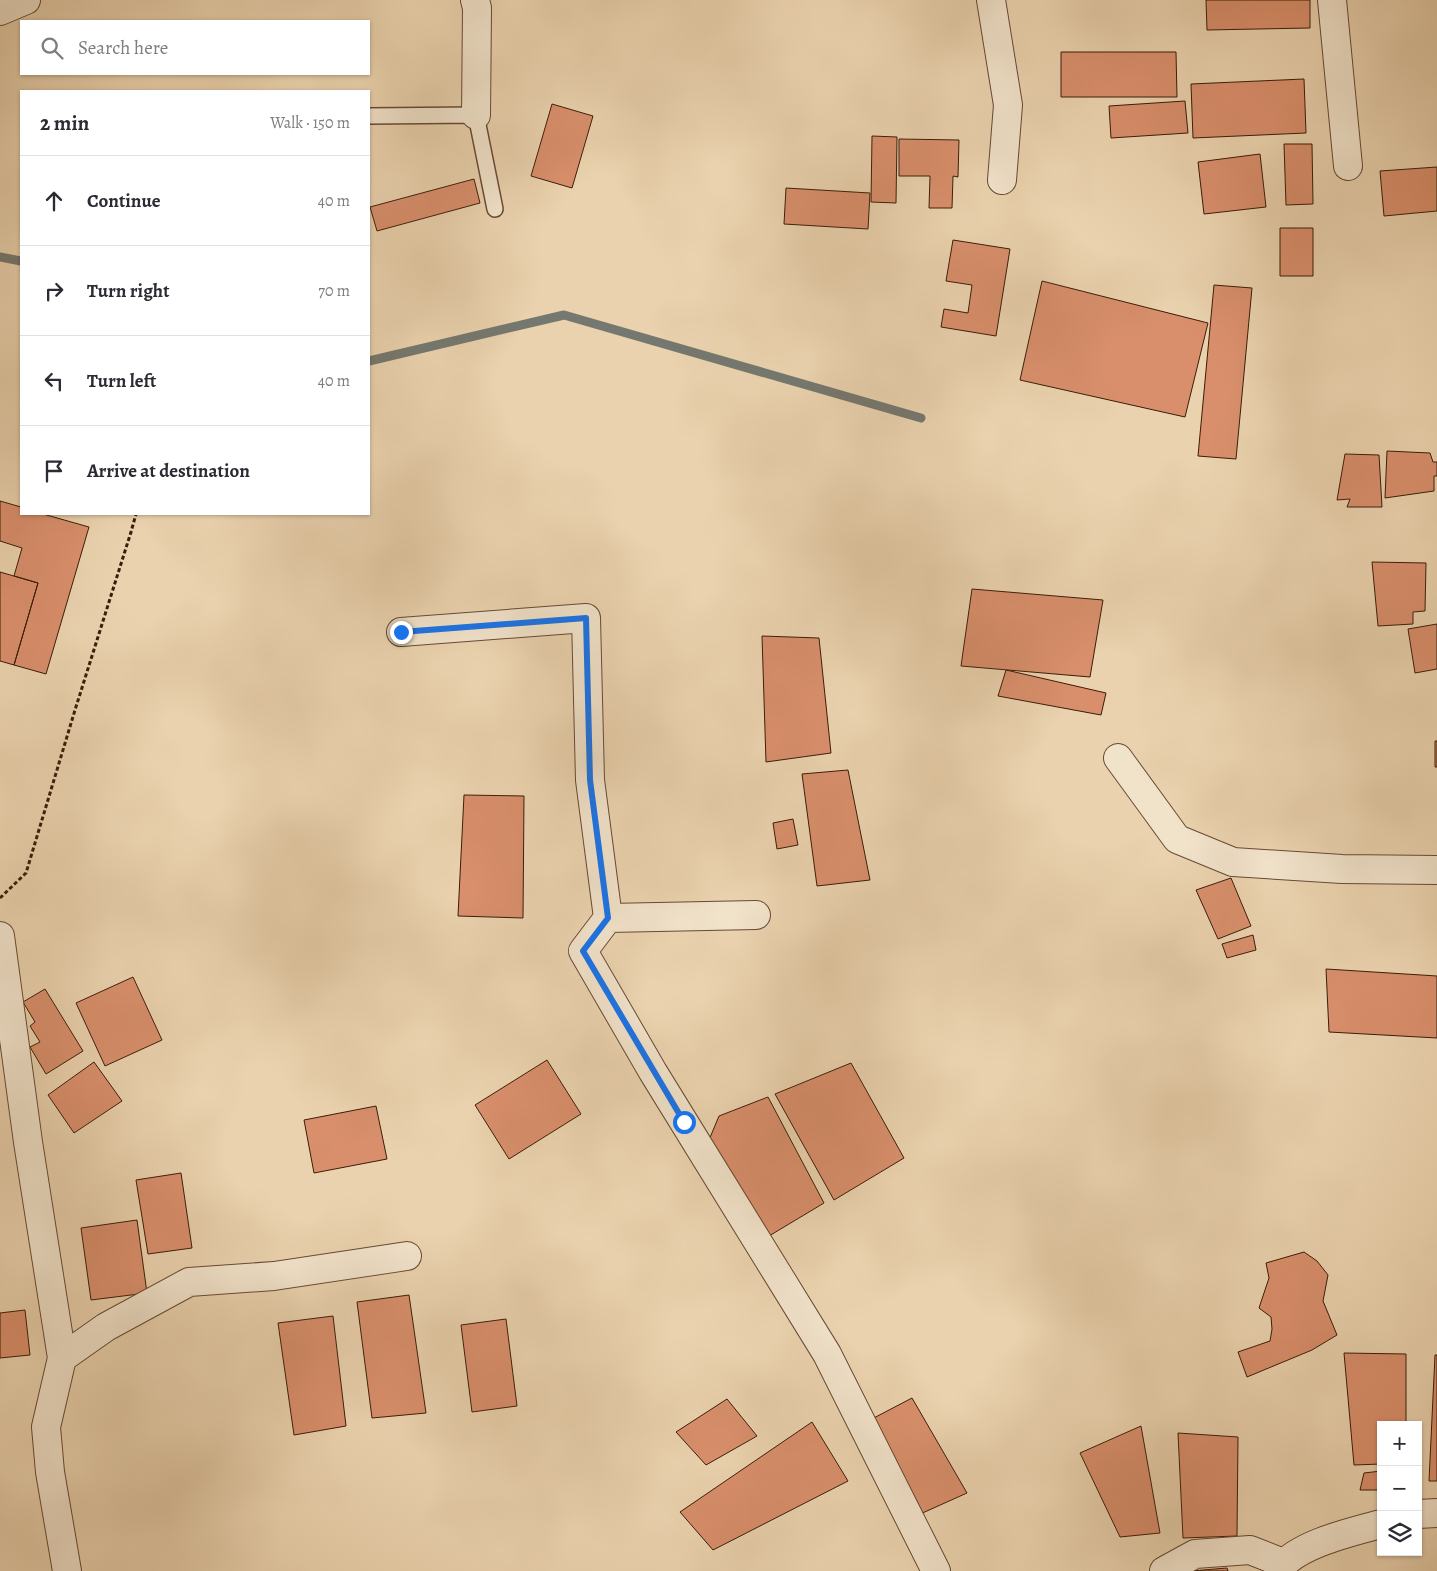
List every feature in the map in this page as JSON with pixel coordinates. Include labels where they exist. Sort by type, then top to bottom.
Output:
[{"type":"street","points":[[0,11],[26,0]]},
{"type":"street","points":[[475,0],[477,8],[476,115]]},
{"type":"street","points":[[991,0],[1008,105],[1002,180]]},
{"type":"street","points":[[1332,0],[1348,166]]},
{"type":"street","points":[[401,632],[586,618],[590,780],[608,918],[583,951],[658,1080],[827,1354],[936,1571]]},
{"type":"street","points":[[1118,758],[1177,838],[1233,862],[1342,869],[1437,870]]},
{"type":"street","points":[[608,918],[756,915]]},
{"type":"street","points":[[0,936],[28,1142],[62,1358],[46,1427],[50,1472],[67,1571]]},
{"type":"street","points":[[62,1358],[106,1326],[189,1282],[274,1276],[407,1256]]},
{"type":"street","points":[[1422,1514],[1437,1513]]},
{"type":"street","points":[[1164,1571],[1195,1554],[1250,1550],[1280,1567],[1304,1548],[1377,1525]]},
{"type":"lane","points":[[370,116],[476,115],[495,209]]},
{"type":"path","points":[[0,898],[26,873],[136,515]]},
{"type":"building","points":[[1206,0],[1310,0],[1310,28],[1207,30]]},
{"type":"building","points":[[1061,52],[1176,52],[1177,97],[1061,97]]},
{"type":"building","points":[[1304,79],[1306,133],[1193,138],[1191,84]]},
{"type":"building","points":[[1185,101],[1188,133],[1111,138],[1109,106]]},
{"type":"building","points":[[552,104],[593,116],[572,188],[531,176]]},
{"type":"building","points":[[872,136],[897,137],[896,203],[871,202]]},
{"type":"building","points":[[899,139],[959,140],[958,177],[953,176],[952,208],[929,208],[930,176],[899,176]]},
{"type":"building","points":[[1284,144],[1312,144],[1313,204],[1286,205]]},
{"type":"building","points":[[1260,154],[1266,207],[1204,214],[1198,162]]},
{"type":"building","points":[[1437,167],[1437,211],[1384,216],[1380,171]]},
{"type":"building","points":[[474,179],[480,203],[377,231],[370,207]]},
{"type":"building","points":[[786,188],[870,193],[868,229],[784,224]]},
{"type":"building","points":[[1280,228],[1313,228],[1313,276],[1280,276]]},
{"type":"building","points":[[953,240],[1010,249],[996,336],[941,327],[944,309],[968,313],[972,285],[946,281]]},
{"type":"building","points":[[1042,281],[1208,323],[1185,417],[1020,380]]},
{"type":"building","points":[[1214,285],[1252,288],[1236,459],[1198,456]]},
{"type":"building","points":[[1387,451],[1430,453],[1433,462],[1437,462],[1437,476],[1434,476],[1434,491],[1385,498]]},
{"type":"building","points":[[1345,454],[1379,455],[1382,507],[1347,507],[1350,499],[1337,500]]},
{"type":"building","points":[[0,501],[20,507],[20,515],[47,515],[89,527],[46,674],[14,665],[38,583],[14,576],[22,548],[0,541]]},
{"type":"building","points":[[1372,562],[1426,563],[1425,611],[1413,612],[1413,624],[1378,626]]},
{"type":"building","points":[[0,572],[38,583],[14,665],[0,661]]},
{"type":"building","points":[[972,589],[1103,600],[1090,677],[961,666]]},
{"type":"building","points":[[1437,624],[1437,669],[1415,673],[1408,629]]},
{"type":"building","points":[[762,636],[819,638],[831,753],[766,762]]},
{"type":"building","points":[[1006,670],[1106,693],[1101,715],[998,696]]},
{"type":"building","points":[[1435,741],[1437,741],[1437,767],[1435,767]]},
{"type":"building","points":[[848,770],[870,880],[817,886],[802,774]]},
{"type":"building","points":[[464,795],[524,796],[523,918],[458,916]]},
{"type":"building","points":[[793,819],[798,845],[777,849],[773,823]]},
{"type":"building","points":[[1231,878],[1251,926],[1218,939],[1196,890]]},
{"type":"building","points":[[1253,935],[1256,950],[1227,958],[1222,944]]},
{"type":"building","points":[[1326,969],[1437,976],[1437,1038],[1329,1032]]},
{"type":"building","points":[[133,977],[162,1040],[105,1066],[76,1003]]},
{"type":"building","points":[[45,989],[83,1051],[46,1074],[30,1047],[40,1042],[30,1026],[35,1022],[23,1002]]},
{"type":"building","points":[[547,1060],[581,1114],[509,1159],[475,1105]]},
{"type":"building","points":[[94,1062],[122,1101],[74,1133],[48,1095]]},
{"type":"building","points":[[851,1063],[904,1158],[834,1200],[775,1094]]},
{"type":"building","points":[[768,1097],[824,1203],[769,1236],[709,1140],[719,1116]]},
{"type":"building","points":[[376,1106],[387,1159],[314,1173],[304,1120]]},
{"type":"building","points":[[181,1173],[192,1248],[148,1254],[136,1180]]},
{"type":"building","points":[[137,1220],[147,1293],[91,1300],[81,1228]]},
{"type":"building","points":[[1304,1252],[1317,1261],[1328,1275],[1323,1301],[1337,1335],[1312,1350],[1247,1377],[1238,1352],[1270,1341],[1272,1329],[1271,1317],[1259,1308],[1269,1278],[1266,1263]]},
{"type":"building","points":[[409,1295],[426,1413],[372,1418],[357,1302]]},
{"type":"building","points":[[25,1310],[30,1355],[0,1358],[0,1313]]},
{"type":"building","points":[[333,1316],[346,1426],[294,1435],[278,1323]]},
{"type":"building","points":[[506,1319],[517,1406],[472,1412],[461,1325]]},
{"type":"building","points":[[1344,1353],[1406,1354],[1406,1421],[1377,1421],[1377,1464],[1354,1465]]},
{"type":"building","points":[[1435,1355],[1437,1355],[1437,1481],[1429,1481]]},
{"type":"building","points":[[912,1398],[967,1493],[918,1515],[868,1421]]},
{"type":"building","points":[[727,1399],[757,1436],[706,1465],[676,1432]]},
{"type":"building","points":[[812,1422],[848,1481],[713,1550],[680,1512]]},
{"type":"building","points":[[1141,1426],[1160,1533],[1120,1537],[1080,1453]]},
{"type":"building","points":[[1178,1433],[1238,1437],[1237,1536],[1183,1538]]},
{"type":"building","points":[[1377,1471],[1377,1490],[1360,1490],[1364,1473]]},
{"type":"building","points":[[1227,1568],[1228,1571],[1191,1571]]},
{"type":"waterway","points":[[0,257],[20,261]]},
{"type":"waterway","points":[[370,361],[564,315],[921,418]]},
{"type":"route","points":[[401,632],[586,618],[590,780],[608,918],[583,951],[684,1122]]}]
